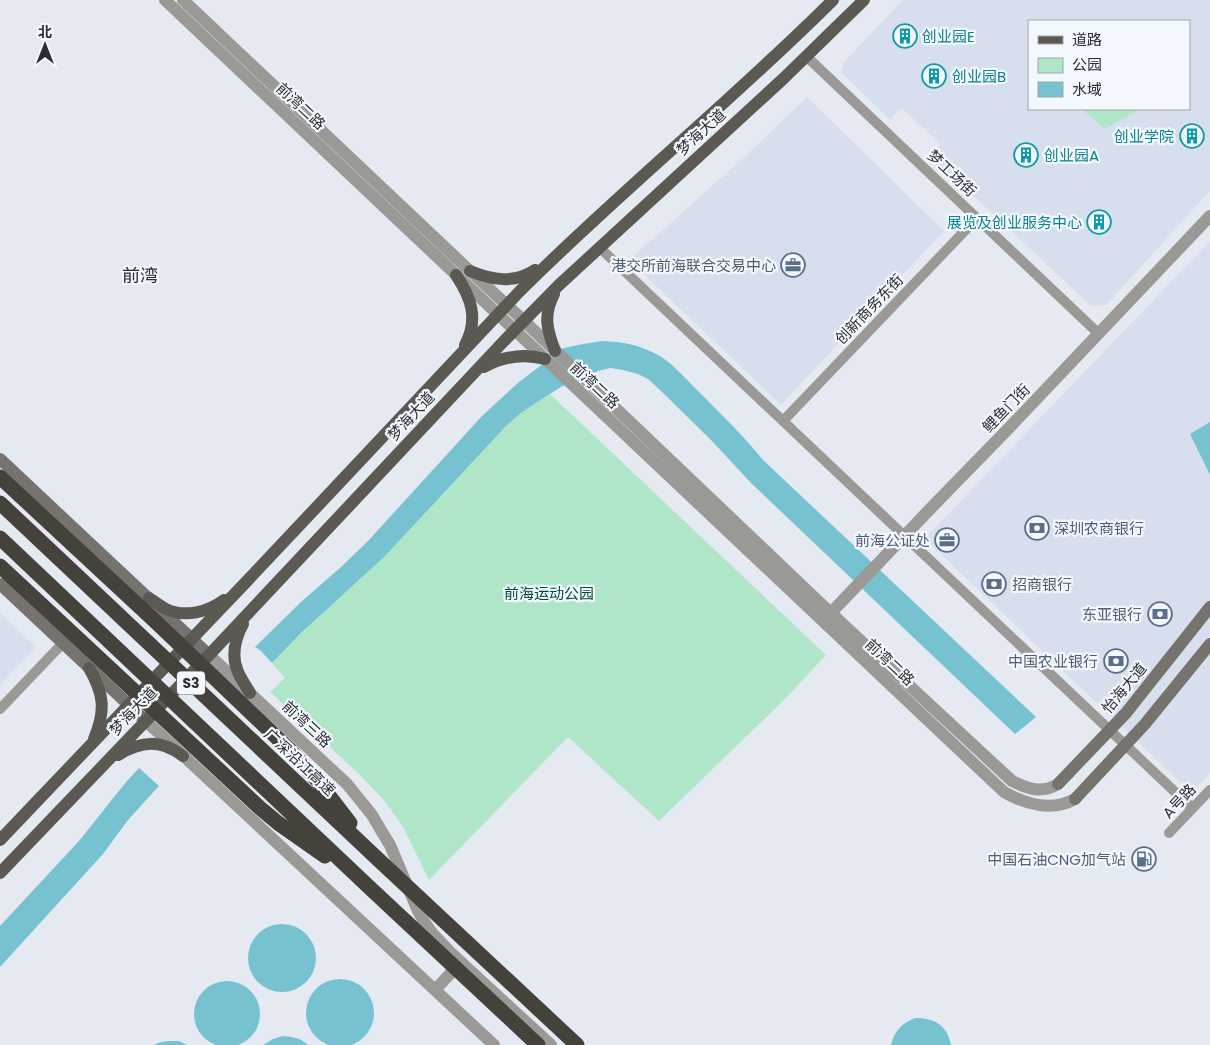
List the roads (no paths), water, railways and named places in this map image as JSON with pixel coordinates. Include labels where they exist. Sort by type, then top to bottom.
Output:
[{"type":"highway","points":[[0,477],[291,751],[317,780],[382,863]]},
{"type":"highway","name":"广深沿江高速","points":[[0,502],[577,1045]]},
{"type":"highway","name":"S3","points":[[0,538],[538,1045]]},
{"type":"highway","points":[[0,566],[260,808],[278,823],[370,888]]},
{"type":"main road","name":"梦海大道","points":[[0,840],[247,581],[502,309],[550,261],[769,62],[833,0]]},
{"type":"main road","name":"梦海大道","points":[[0,873],[209,655],[519,325],[599,247],[864,0]]},
{"type":"main road","points":[[470,271],[484,277],[508,279],[531,273],[550,261]]},
{"type":"main road","points":[[456,275],[467,293],[472,311],[468,340],[461,352]]},
{"type":"main road","points":[[470,378],[491,363],[510,357],[550,355],[547,321],[549,304],[559,285]]},
{"type":"main road","name":"前湾三路","points":[[0,459],[209,655]]},
{"type":"main road","points":[[149,598],[167,610],[192,613],[217,605],[247,581]]},
{"type":"main road","points":[[0,584],[146,721]]},
{"type":"main road","name":"怡海大道","points":[[1058,784],[1110,731],[1210,607]]},
{"type":"main road","points":[[249,612],[236,637],[234,647],[238,672],[250,693]]},
{"type":"main road","points":[[1075,799],[1157,710],[1210,644]]},
{"type":"main road","points":[[89,668],[100,691],[102,708],[98,729],[92,744]]},
{"type":"main road","points":[[106,763],[128,749],[148,744],[168,747],[183,756]]},
{"type":"street","name":"前湾二路","points":[[165,0],[456,275],[502,309]]},
{"type":"street","name":"前湾二路","points":[[183,0],[470,271],[502,309],[827,617],[1004,792],[1022,801],[1040,805],[1060,805],[1075,799]]},
{"type":"street","name":"梦工场街","points":[[806,56],[1099,334]]},
{"type":"street","name":"鲤鱼门街","points":[[827,617],[1003,435],[1210,216]]},
{"type":"street","name":"创新商务东街","points":[[783,421],[977,218]]},
{"type":"street","points":[[599,247],[1192,808]]},
{"type":"street","name":"前湾二路","points":[[827,617],[1012,782],[1034,790],[1048,789],[1058,784]]},
{"type":"street","points":[[0,710],[63,644]]},
{"type":"street","name":"前湾三路","points":[[209,655],[347,784],[372,815],[390,845],[425,923],[441,943],[551,1045]]},
{"type":"street","points":[[146,721],[494,1045]]},
{"type":"street","name":"A号路","points":[[1170,833],[1210,790]]},
{"type":"street","points":[[435,990],[462,962]]},
{"type":"water","points":[[602,341],[641,347],[660,356],[672,365],[731,424],[763,460],[1036,717],[1015,734],[751,483],[712,441],[648,379],[638,374],[610,368],[598,371],[561,387],[521,413],[506,426],[384,557],[302,632],[272,663],[255,647],[368,541],[482,416],[519,382],[564,348]]},
{"type":"water","points":[[1210,422],[1210,475],[1190,434]]},
{"type":"water","points":[[139,768],[159,786],[128,820],[103,854],[0,967],[0,926],[79,841]]},
{"type":"water","points":[[282,924],[295,927],[306,934],[313,945],[316,958],[313,971],[306,982],[295,989],[282,992],[269,989],[258,982],[251,971],[248,958],[251,945],[258,934],[269,927]]},
{"type":"water","points":[[333,980],[347,980],[359,985],[368,994],[373,1006],[373,1020],[368,1032],[359,1041],[347,1046],[333,1046],[321,1041],[312,1032],[307,1020],[307,1006],[312,994],[321,985]]},
{"type":"water","points":[[220,981],[234,981],[246,986],[255,995],[260,1007],[260,1021],[255,1033],[246,1042],[237,1046],[217,1046],[208,1042],[199,1033],[194,1021],[194,1007],[199,995],[208,986]]},
{"type":"water","points":[[915,1018],[929,1019],[939,1024],[946,1032],[951,1045],[891,1045],[894,1035],[899,1028]]},
{"type":"water","points":[[283,1036],[297,1038],[308,1045],[263,1045]]},
{"type":"water","points":[[168,1041],[179,1041],[187,1045],[154,1045]]},
{"type":"place","name":"创业园E","points":[[905,36]]},
{"type":"place","name":"创业园B","points":[[934,76]]},
{"type":"place","name":"创业学院","points":[[1192,136]]},
{"type":"place","name":"创业园A","points":[[1026,155]]},
{"type":"place","name":"展览及创业服务中心","points":[[1099,222]]},
{"type":"place","name":"港交所前海联合交易中心","points":[[793,265]]},
{"type":"place","name":"深圳农商银行","points":[[1037,528]]},
{"type":"place","name":"前海公证处","points":[[947,540]]},
{"type":"place","name":"招商银行","points":[[994,584]]},
{"type":"place","name":"东亚银行","points":[[1160,614]]},
{"type":"place","name":"中国农业银行","points":[[1116,661]]},
{"type":"place","name":"中国石油CNG加气站","points":[[1144,859]]},
{"type":"district","name":"前湾","points":[[140,275]]},
{"type":"park label","name":"前海运动公园","points":[[549,593]]}]
